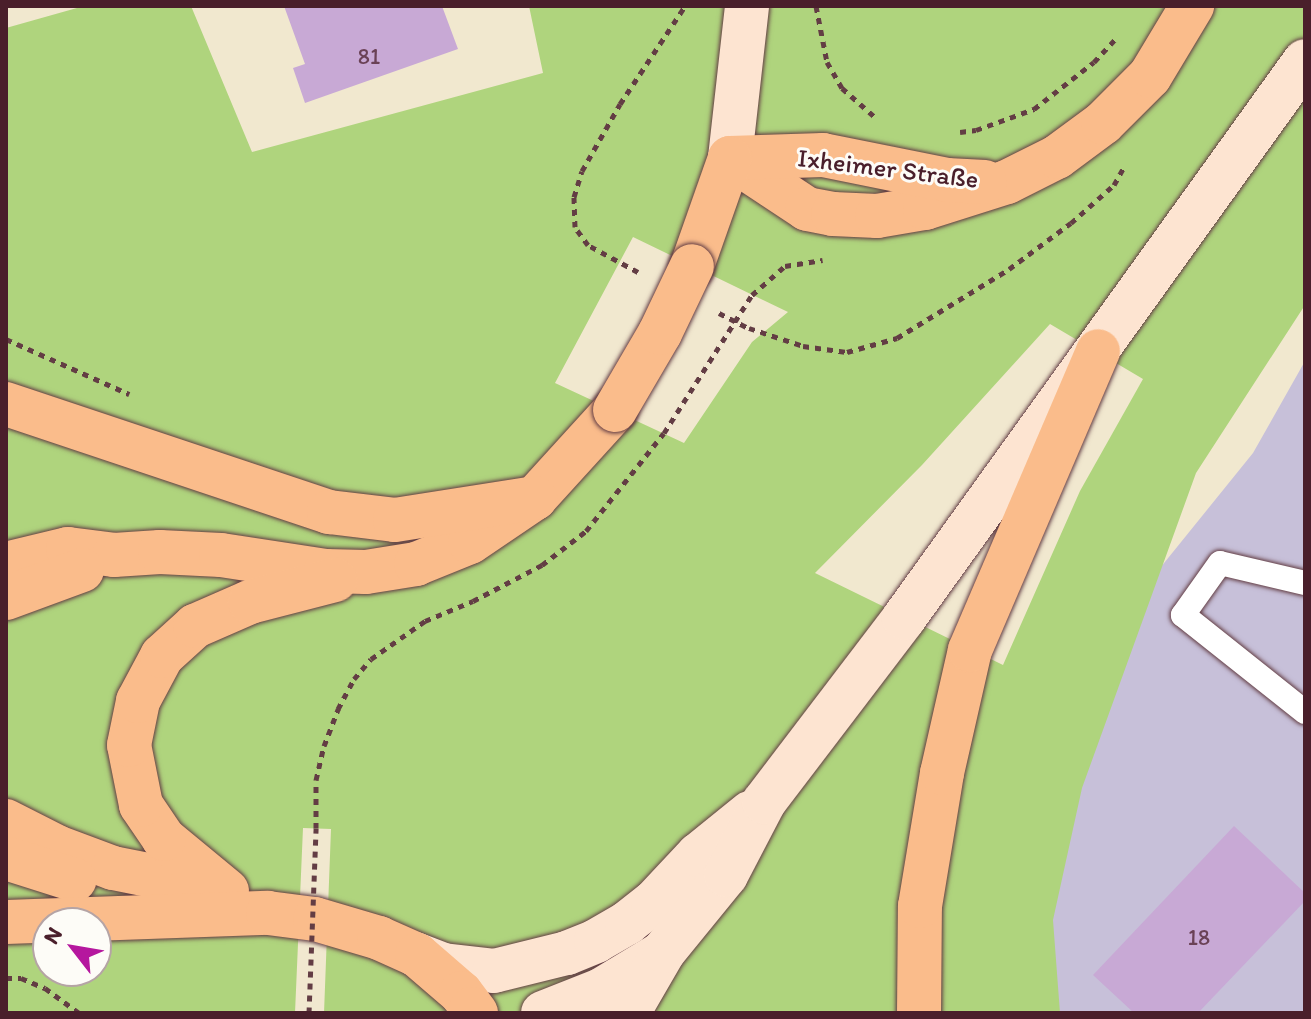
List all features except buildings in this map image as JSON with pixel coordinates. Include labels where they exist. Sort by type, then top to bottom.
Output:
[{"type":"main road","points":[[268,913],[227,891],[164,839],[141,805],[130,766],[129,745],[138,701],[162,656],[195,626],[250,602],[366,572],[416,564],[470,542],[535,498],[615,410],[660,333],[692,266],[730,158],[747,6]]},
{"type":"main road","name":"Ixheimer Straße","points":[[730,158],[807,209],[833,214],[877,216],[925,208],[1007,182],[1057,157],[1103,123],[1150,76],[1192,6]]},
{"type":"main road","points":[[628,1013],[664,951],[726,875],[764,802],[904,618],[1305,61]]},
{"type":"main road","points":[[919,1013],[920,906],[942,773],[970,650],[1098,351]]},
{"type":"main road","points":[[6,404],[329,512],[395,520],[535,498]]},
{"type":"main road","points":[[6,564],[68,549],[114,555],[160,552],[221,555],[326,571],[366,572]]},
{"type":"main road","points":[[6,598],[114,555]]},
{"type":"main road","points":[[6,922],[268,913],[338,924],[443,965],[494,971],[567,953],[627,923],[677,880],[698,855],[764,802]]},
{"type":"main road","points":[[6,821],[57,847],[113,868],[227,891]]},
{"type":"main road","points":[[6,858],[176,915]]},
{"type":"main road","points":[[543,1013],[601,990],[664,951]]},
{"type":"main road","points":[[415,954],[461,993],[475,1012]]},
{"type":"main road","points":[[475,1012],[481,984],[494,971]]},
{"type":"lane","points":[[1305,583],[1220,563],[1183,615],[1305,712]]},
{"type":"path","points":[[816,6],[827,62],[842,88],[882,123]]},
{"type":"path","points":[[948,133],[976,130],[1034,109],[1094,62],[1124,29]]},
{"type":"path","points":[[664,433],[752,295]]},
{"type":"path","points":[[309,1013],[316,780],[338,709],[354,679],[371,659],[425,621]]},
{"type":"path","points":[[6,978],[21,978],[45,988],[79,1013]]},
{"type":"shaded area","points":[[1305,361],[1305,1013],[1012,1013],[1135,599],[1253,453]]},
{"type":"green space","points":[[84,6],[191,6],[252,152],[543,73],[529,6],[1305,6],[1305,305],[1196,473],[1082,788],[1053,920],[1060,1013],[324,1013],[331,829],[303,828],[295,1013],[6,1013],[6,28]],"holes":[[[633,237],[788,312],[752,342],[684,443],[555,383]],[[1050,324],[1143,379],[1080,491],[1003,665],[815,573],[922,465]]]}]
